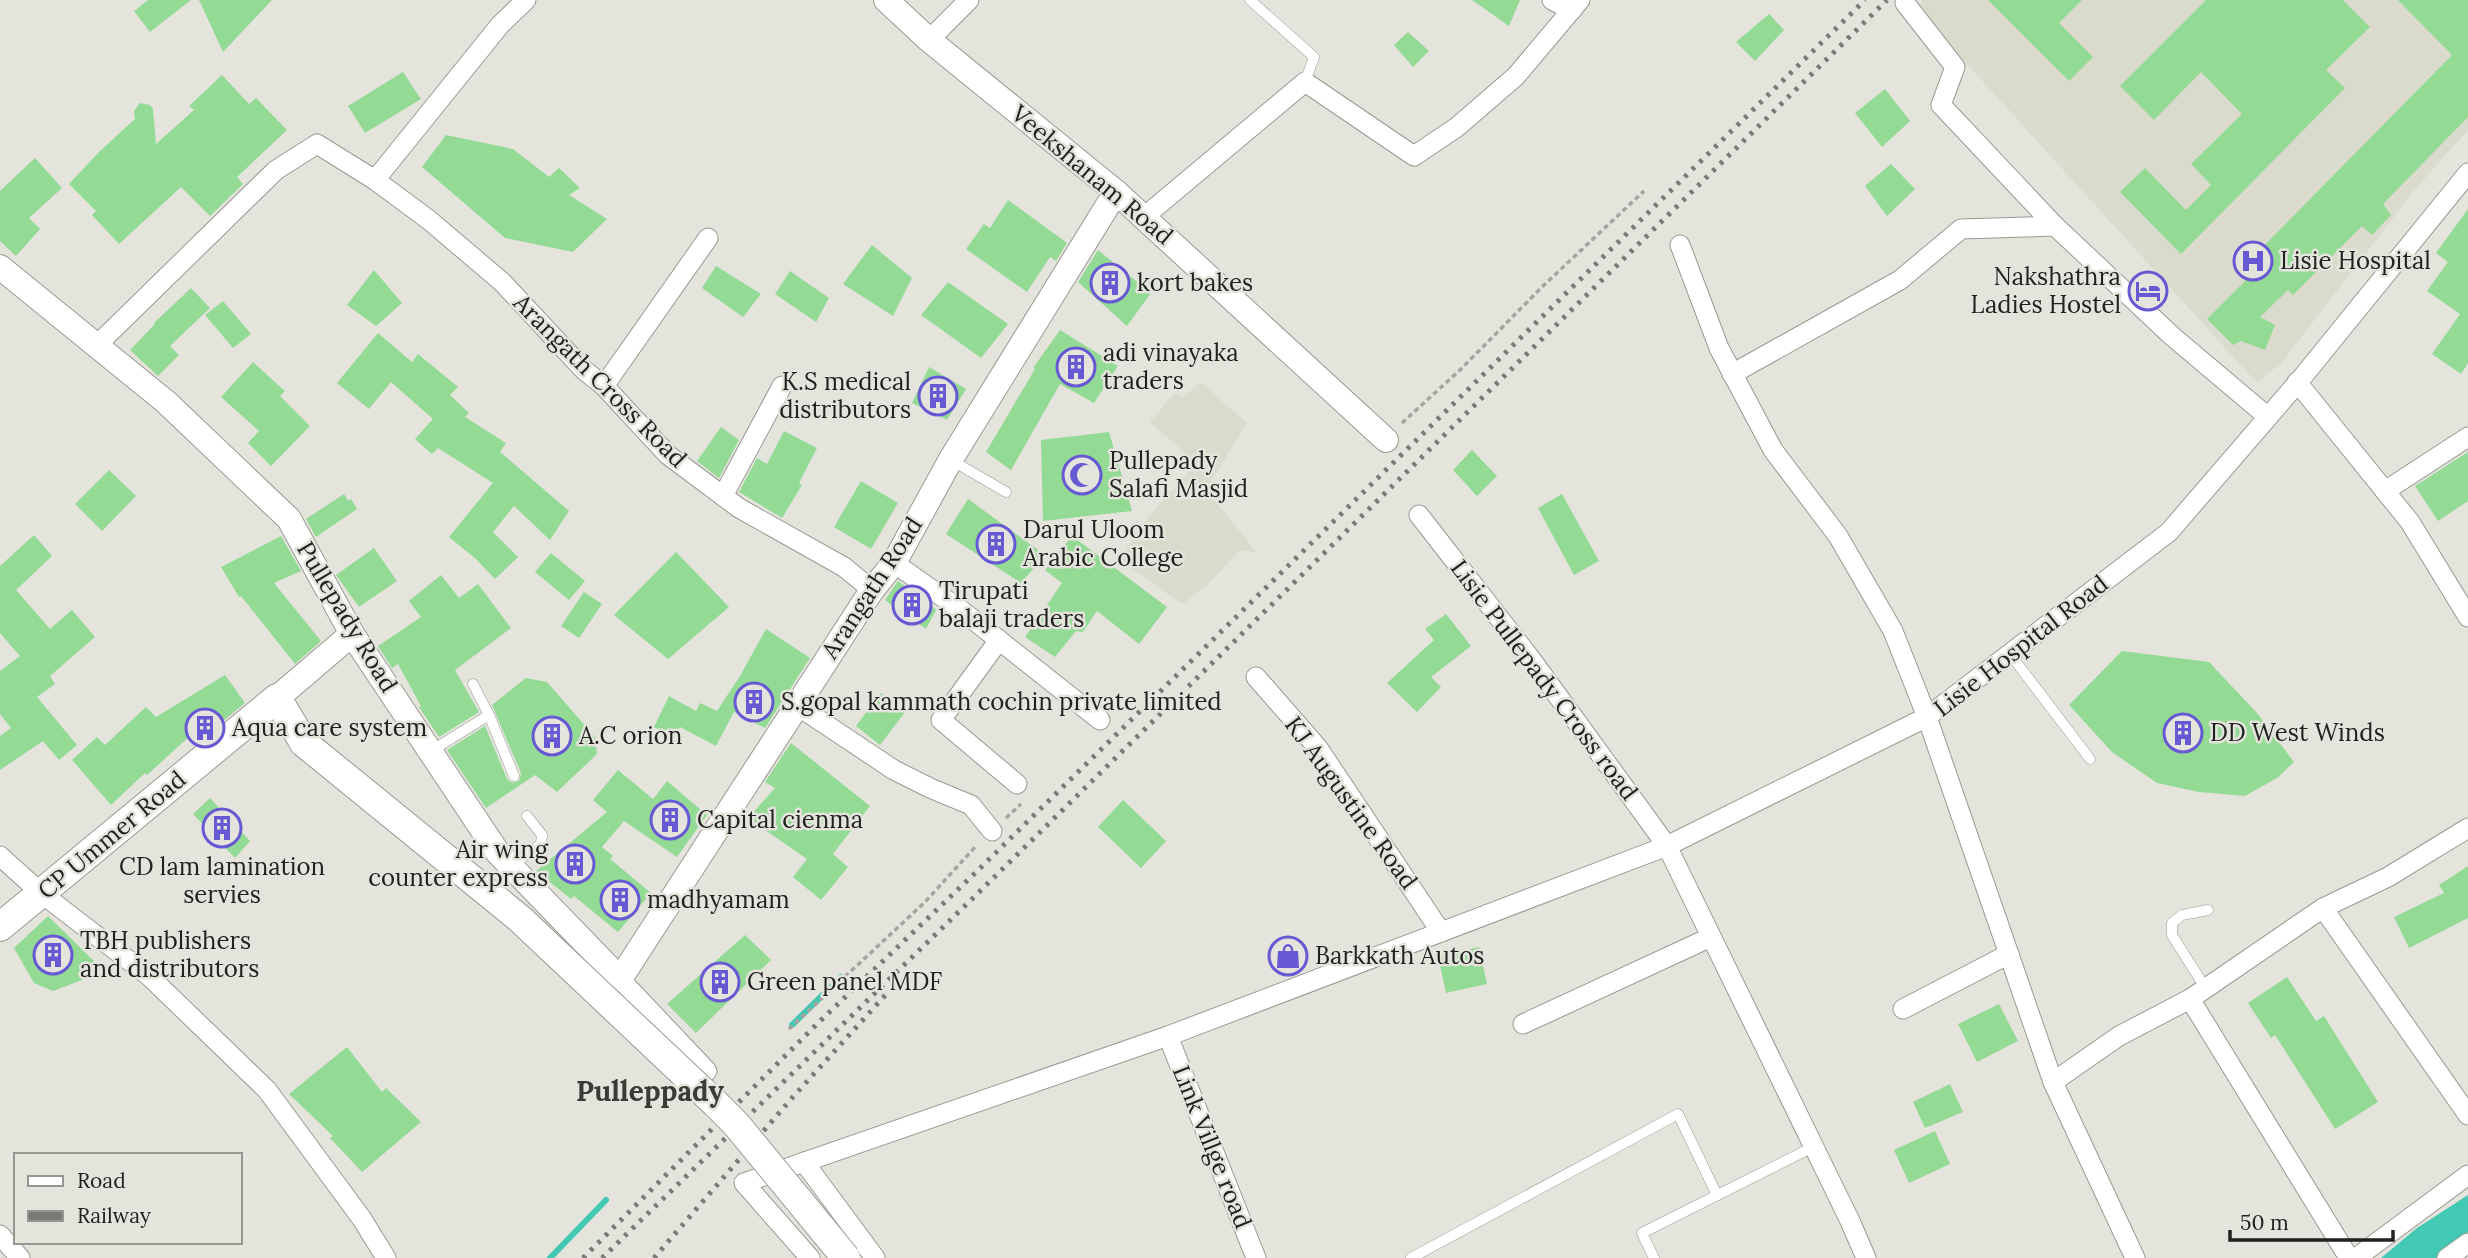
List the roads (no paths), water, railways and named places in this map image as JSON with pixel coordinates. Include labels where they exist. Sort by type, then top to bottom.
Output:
[{"type":"main road","name":"CP Ummer Road","points":[[0,927],[277,698]]},
{"type":"main road","points":[[277,698],[304,743]]},
{"type":"main road","points":[[248,722],[304,743],[519,918],[736,1124],[846,1258]]},
{"type":"street","points":[[375,180],[500,25],[526,0]]},
{"type":"street","name":"Veekshanam Road","points":[[886,0],[929,40],[1116,192],[1386,440]]},
{"type":"street","points":[[929,40],[969,0]]},
{"type":"street","points":[[1144,217],[1305,82],[1414,156],[1457,127],[1516,76],[1576,5],[1552,0]]},
{"type":"street","points":[[1905,3],[1955,67],[1941,105],[2055,226],[2172,337],[2267,417]]},
{"type":"street","name":"Arangath Cross Road","points":[[96,346],[276,170],[317,144],[375,180],[429,220],[502,282],[668,455],[739,508],[844,567],[872,590]]},
{"type":"street","name":"Lisie Hospital Road","points":[[2136,1258],[2053,1082],[1927,717],[2169,532],[2297,382],[2468,173]]},
{"type":"street","name":"Arangath Road","points":[[620,979],[872,590],[894,563],[951,460],[1116,192]]},
{"type":"street","points":[[1732,374],[1900,281],[1961,229],[2055,226]]},
{"type":"street","points":[[604,386],[708,238]]},
{"type":"street","points":[[810,1258],[744,1183],[1168,1036],[1667,846],[1927,717],[1893,631],[1838,536],[1773,450],[1732,374],[1719,348],[1681,245]]},
{"type":"street","name":"Pullepady Road","points":[[0,267],[166,402],[289,519],[352,634],[498,853],[707,1071]]},
{"type":"street","points":[[2297,382],[2410,522],[2468,617]]},
{"type":"street","points":[[723,496],[782,386]]},
{"type":"street","points":[[2385,491],[2468,437]]},
{"type":"street","name":"Lisie Pullepady Cross road","points":[[1419,515],[1531,659],[1667,846],[1866,1258]]},
{"type":"street","points":[[894,563],[961,610],[1100,720]]},
{"type":"street","name":"CP Ummer Road","points":[[277,698],[352,634]]},
{"type":"street","points":[[999,640],[941,720],[1021,792]]},
{"type":"street","name":"KJ Augustine Road","points":[[1256,677],[1318,748],[1441,932]]},
{"type":"street","points":[[802,698],[807,712],[881,762],[930,788],[971,805],[992,831]]},
{"type":"street","points":[[2053,1082],[2119,1036],[2198,994],[2323,908],[2388,877],[2468,828]]},
{"type":"street","points":[[0,856],[41,893],[149,976],[267,1090],[362,1219],[386,1258]]},
{"type":"street","points":[[2323,908],[2468,1115]]},
{"type":"street","points":[[1523,1024],[1711,937]]},
{"type":"street","points":[[1903,1009],[2009,954]]},
{"type":"street","points":[[2198,994],[2349,1258]]},
{"type":"street","name":"Link Villge road","points":[[1168,1036],[1256,1258]]},
{"type":"street","points":[[804,1162],[875,1258]]},
{"type":"street","points":[[2357,1258],[2468,1175]]},
{"type":"street","points":[[0,1235],[20,1258]]},
{"type":"street","points":[[2447,1258],[2468,1243]]},
{"type":"lane","points":[[1250,0],[1314,57],[1305,82]]},
{"type":"lane","points":[[951,460],[1006,492]]},
{"type":"lane","points":[[2010,654],[2090,759]]},
{"type":"lane","points":[[473,684],[514,776]]},
{"type":"lane","points":[[430,751],[489,715]]},
{"type":"lane","points":[[511,866],[541,844],[542,835],[527,816]]},
{"type":"lane","points":[[2198,994],[2172,935],[2172,923],[2182,915],[2208,910]]},
{"type":"lane","points":[[1411,1258],[1678,1114],[1717,1195]]},
{"type":"lane","points":[[1654,1258],[1642,1233],[1814,1147]]},
{"type":"waterway","points":[[792,1025],[841,977]]},
{"type":"waterway","points":[[550,1258],[606,1200]]},
{"type":"railway","points":[[583,1258],[817,1024],[971,877],[1865,0]]},
{"type":"railway","points":[[602,1258],[973,898],[1887,0]]},
{"type":"railway","points":[[654,1258],[792,1098],[890,990]]},
{"type":"place","name":"Lisie Hospital","points":[[2253,261]]},
{"type":"place","name":"kort bakes","points":[[1110,283]]},
{"type":"place","name":"Nakshathra Ladies Hostel","points":[[2148,291]]},
{"type":"place","name":"adi vinayaka traders","points":[[1076,367]]},
{"type":"place","name":"K.S medical distributors","points":[[938,396]]},
{"type":"place","name":"Pullepady Salafi Masjid","points":[[1082,475]]},
{"type":"place","name":"Darul Uloom Arabic College","points":[[996,544]]},
{"type":"place","name":"Tirupati balaji traders","points":[[912,605]]},
{"type":"place","name":"S.gopal kammath cochin private limited","points":[[754,702]]},
{"type":"place","name":"Aqua care system","points":[[205,728]]},
{"type":"place","name":"DD West Winds","points":[[2183,733]]},
{"type":"place","name":"A.C orion","points":[[552,736]]},
{"type":"place","name":"Capital cienma","points":[[670,820]]},
{"type":"place","name":"CD lam lamination servies","points":[[222,828]]},
{"type":"place","name":"Air wing counter express","points":[[575,864]]},
{"type":"place","name":"madhyamam","points":[[620,900]]},
{"type":"place","name":"TBH publishers and distributors","points":[[53,955]]},
{"type":"place","name":"Barkkath Autos","points":[[1288,956]]},
{"type":"place","name":"Green panel MDF","points":[[720,982]]},
{"type":"district","name":"Pulleppady","points":[[650,1091]]}]
